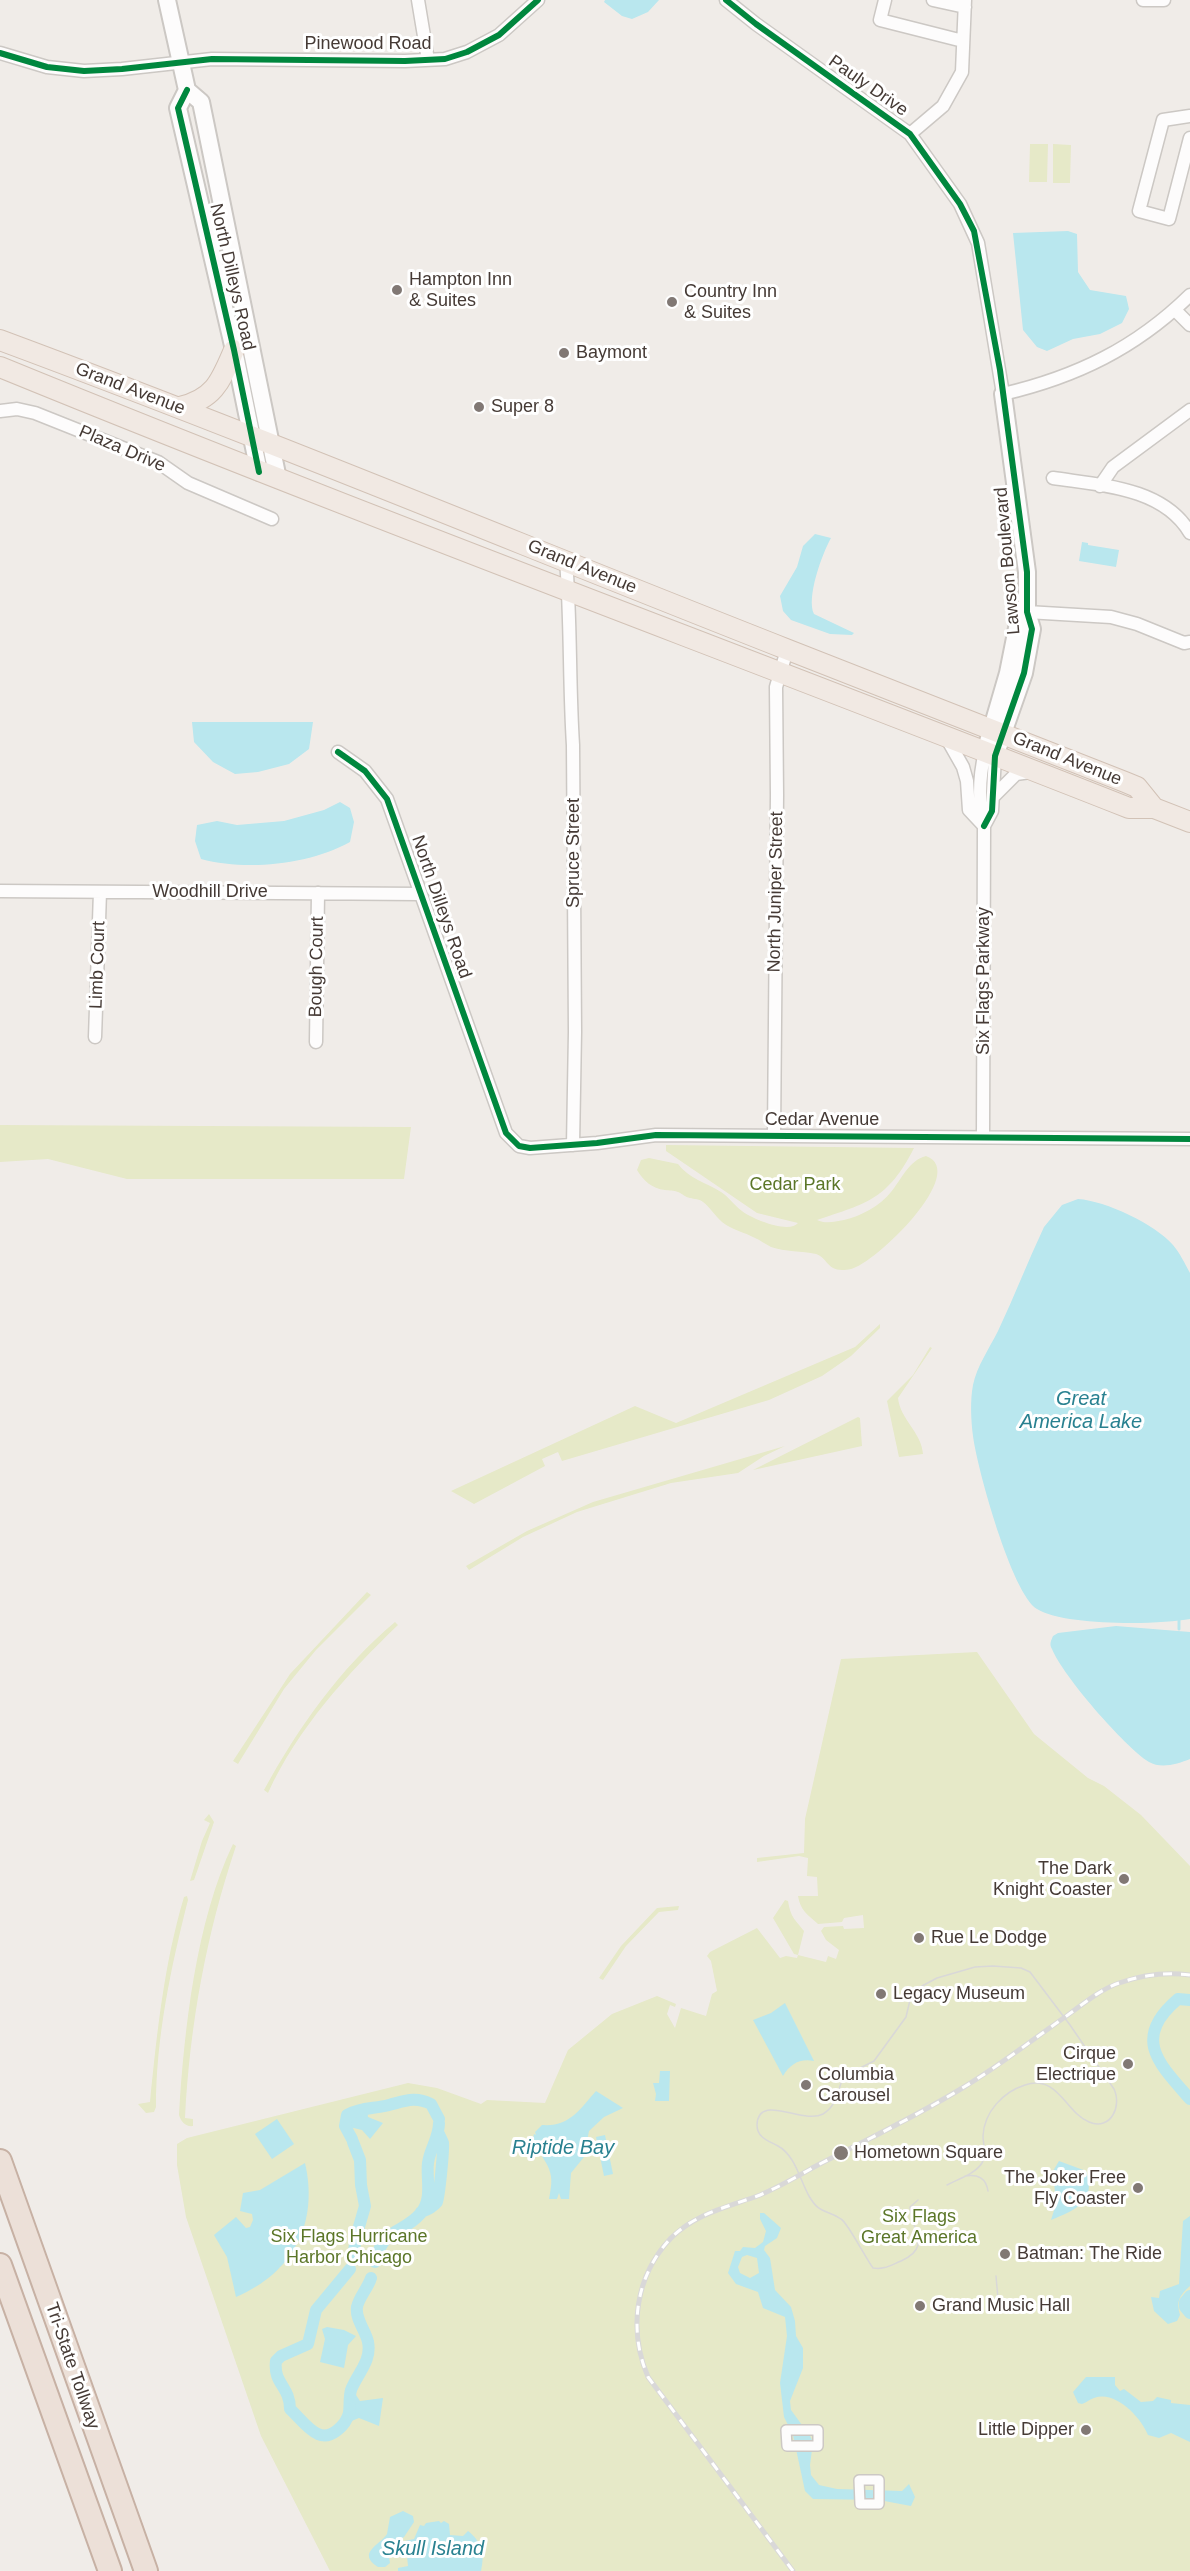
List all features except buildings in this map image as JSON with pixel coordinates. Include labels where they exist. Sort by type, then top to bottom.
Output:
[{"type":"highway","name":"Tri-State Tollway","points":[[0,2160],[146,2571]]},
{"type":"highway","name":"Tri-State Tollway","points":[[0,2265],[110,2571]]},
{"type":"main road","name":"Grand Avenue","points":[[0,340],[180,407],[272,446],[1137,787],[1154,808]]},
{"type":"main road","points":[[180,407],[195,402],[214,390],[234,350]]},
{"type":"main road","name":"Grand Avenue","points":[[0,367],[259,472],[1130,808],[1154,808],[1190,822]]},
{"type":"street","name":"North Dilleys Road","points":[[167,0],[186,90],[178,108],[234,350],[259,472]]},
{"type":"street","points":[[418,0],[428,60]]},
{"type":"street","name":"Pinewood Road","points":[[0,53],[47,67],[75,70],[122,69],[212,58],[445,59],[482,45],[516,22],[538,0]]},
{"type":"street","name":"Pauly Drive","points":[[726,0],[910,134],[960,204],[974,231],[1003,394]]},
{"type":"street","points":[[885,0],[880,20],[963,41]]},
{"type":"street","points":[[910,134],[943,106],[962,72],[965,3],[933,0]]},
{"type":"street","points":[[1143,0],[1164,0]]},
{"type":"street","name":"North Dilleys Road","points":[[186,90],[201,102],[278,479]]},
{"type":"street","points":[[1190,116],[1163,120],[1139,211],[1169,219],[1190,138]]},
{"type":"street","points":[[1003,394],[1030,389],[1082,370],[1130,344],[1175,310],[1190,295]]},
{"type":"street","points":[[1175,310],[1190,325]]},
{"type":"street","name":"Lawson Boulevard","points":[[990,754],[997,731],[1024,673],[1032,629],[1027,612],[1027,572],[1003,394]]},
{"type":"street","name":"Plaza Drive","points":[[0,411],[17,409],[35,413],[158,462],[188,483],[272,519]]},
{"type":"street","points":[[1100,486],[1113,467],[1190,410]]},
{"type":"street","points":[[1053,478],[1139,494],[1173,511],[1190,532]]},
{"type":"street","name":"Spruce Street","points":[[566,560],[573,756],[575,1032],[573,1145]]},
{"type":"street","points":[[1027,612],[1111,617],[1137,624],[1184,643],[1190,642]]},
{"type":"street","name":"North Juniper Street","points":[[774,1135],[776,687],[787,650]]},
{"type":"street","points":[[946,736],[963,767],[967,781],[969,810],[984,826]]},
{"type":"street","name":"North Dilleys Road","points":[[338,752],[365,771],[387,799],[490,1090]]},
{"type":"street","name":"Six Flags Parkway","points":[[984,826],[992,812],[990,754]]},
{"type":"street","name":"Six Flags Parkway","points":[[983,1137],[984,826],[980,808],[980,771],[990,754]]},
{"type":"street","name":"Six Flags Parkway","points":[[993,797],[1016,774],[1036,772]]},
{"type":"street","name":"Woodhill Drive","points":[[0,891],[420,894]]},
{"type":"street","name":"Limb Court","points":[[95,1037],[100,892]]},
{"type":"street","name":"Bough Court","points":[[316,1042],[318,893]]},
{"type":"street","name":"Cedar Avenue","points":[[490,1090],[506,1133],[519,1146],[530,1148],[656,1135],[1190,1138]]},
{"type":"green space","points":[[1030,144],[1048,144],[1047,182],[1029,182]]},
{"type":"green space","points":[[1053,144],[1071,145],[1070,183],[1053,183]]},
{"type":"green space","points":[[0,1125],[411,1127],[404,1179],[127,1179],[48,1159],[0,1162]]},
{"type":"green space","name":"Cedar Park","points":[[666,1145],[914,1148],[895,1178],[885,1189],[875,1197],[850,1209],[817,1220],[823,1222],[850,1218],[876,1206],[887,1197],[910,1166],[920,1158],[926,1156],[936,1165],[936,1180],[928,1197],[914,1217],[897,1235],[863,1263],[843,1270],[832,1268],[816,1254],[771,1247],[726,1225],[702,1201],[688,1198],[676,1191],[656,1188],[648,1183],[637,1170],[641,1160],[649,1158],[678,1164],[687,1173],[727,1196],[742,1211],[754,1218],[787,1227],[798,1223],[757,1213],[666,1151]]},
{"type":"green space","points":[[880,1324],[880,1328],[851,1356],[822,1376],[769,1400],[562,1461],[558,1452],[542,1459],[545,1466],[474,1504],[451,1491],[635,1406],[676,1423],[855,1347]]},
{"type":"green space","points":[[930,1347],[932,1348],[898,1398],[903,1413],[919,1439],[923,1454],[899,1457],[887,1401],[913,1375]]},
{"type":"green space","points":[[860,1418],[862,1446],[753,1470]]},
{"type":"green space","points":[[785,1446],[738,1473],[671,1483],[577,1512],[523,1537],[469,1570],[466,1566],[527,1531],[593,1502]]},
{"type":"green space","points":[[367,1592],[371,1595],[316,1650],[284,1689],[238,1764],[233,1761],[290,1674]]},
{"type":"green space","points":[[395,1622],[398,1625],[325,1703],[294,1746],[268,1793],[264,1790],[291,1744],[338,1679]]},
{"type":"green space","name":"Six Flags Great America","points":[[977,1652],[1034,1734],[1088,1778],[1104,1786],[1141,1815],[1190,1866],[1190,2571],[330,2571],[261,2436],[186,2217],[177,2165],[177,2144],[187,2138],[408,2083],[437,2088],[481,2104],[487,2100],[545,2103],[568,2050],[612,2014],[657,1996],[676,2004],[675,2007],[670,2005],[667,2014],[675,2028],[681,2008],[706,2016],[712,1994],[717,1991],[711,1961],[707,1956],[710,1952],[757,1928],[780,1958],[786,1956],[797,1958],[798,1955],[826,1962],[828,1956],[836,1959],[839,1950],[826,1940],[821,1931],[824,1927],[864,1928],[863,1915],[844,1918],[842,1922],[818,1924],[805,1912],[798,1896],[818,1896],[817,1877],[807,1876],[808,1858],[799,1856],[757,1862],[757,1858],[804,1853],[805,1819],[841,1659]]},
{"type":"green space","points":[[209,1814],[214,1822],[194,1880],[190,1881],[210,1823],[204,1820]]},
{"type":"green space","points":[[233,1844],[236,1846],[216,1913],[195,2014],[185,2118],[193,2119],[193,2126],[188,2126],[184,2124],[179,2115],[184,2048],[194,1976],[210,1907],[220,1874]]},
{"type":"green space","points":[[187,1896],[188,1900],[170,1976],[162,2028],[156,2107],[154,2112],[146,2113],[138,2104],[150,2102],[166,1973],[177,1922],[184,1897]]},
{"type":"green space","points":[[785,1900],[788,1901],[792,1915],[804,1931],[798,1955],[794,1954],[773,1918]]},
{"type":"green space","points":[[679,1906],[678,1910],[659,1912],[626,1946],[603,1980],[599,1978],[621,1946],[657,1908]]},
{"type":"water","points":[[605,0],[659,0],[648,12],[632,19],[622,16],[604,2]]},
{"type":"water","points":[[1068,231],[1077,234],[1078,272],[1090,290],[1126,296],[1129,309],[1122,323],[1100,334],[1073,339],[1047,351],[1037,347],[1023,330],[1013,233]]},
{"type":"water","points":[[815,534],[831,538],[823,554],[813,587],[814,614],[854,633],[852,635],[830,634],[791,620],[783,611],[780,596],[797,567],[803,546]]},
{"type":"water","points":[[1082,542],[1119,550],[1116,567],[1079,561]]},
{"type":"water","points":[[192,722],[313,722],[309,749],[289,764],[258,772],[235,774],[213,762],[194,742]]},
{"type":"water","points":[[340,802],[350,808],[354,822],[350,842],[334,850],[297,861],[277,864],[238,865],[201,859],[195,841],[197,825],[217,821],[237,825],[284,821],[324,810]]},
{"type":"water","name":"Great America Lake","points":[[1078,1199],[1116,1209],[1154,1229],[1173,1245],[1190,1273],[1190,1619],[1112,1623],[1068,1619],[1037,1609],[1027,1599],[1017,1580],[988,1501],[973,1436],[971,1397],[975,1378],[1044,1227],[1062,1205]]},
{"type":"water","points":[[1116,1626],[1190,1632],[1190,1759],[1175,1764],[1159,1765],[1149,1762],[1138,1754],[1081,1692],[1058,1661],[1051,1647],[1053,1636],[1058,1633]]},
{"type":"water","points":[[785,2003],[814,2061],[804,2060],[796,2063],[783,2076],[753,2020],[771,2013]]},
{"type":"water","points":[[660,2071],[670,2071],[669,2101],[655,2101],[653,2083],[659,2083]]},
{"type":"water","name":"Riptide Bay","points":[[596,2091],[623,2108],[604,2117],[589,2131],[584,2157],[571,2173],[569,2199],[561,2199],[559,2193],[557,2199],[549,2199],[550,2173],[534,2142],[534,2134],[536,2135],[535,2132],[542,2125],[560,2123],[574,2116]]},
{"type":"water","points":[[367,2107],[368,2117],[383,2123],[370,2139],[362,2130],[345,2126],[347,2115]]},
{"type":"water","points":[[277,2119],[294,2144],[272,2159],[255,2134]]},
{"type":"water","points":[[605,2135],[613,2174],[604,2176],[596,2137]]},
{"type":"water","points":[[1059,2161],[1086,2171],[1089,2190],[1082,2203],[1076,2208],[1051,2220],[1056,2204],[1053,2171]]},
{"type":"water","points":[[305,2163],[308,2206],[297,2244],[287,2260],[273,2274],[256,2287],[236,2297],[227,2257],[214,2235],[236,2217],[246,2228],[250,2227],[253,2220],[252,2214],[240,2211],[243,2193],[260,2190]]},
{"type":"water","points":[[760,2213],[764,2213],[781,2228],[777,2238],[765,2246],[764,2250],[770,2258],[775,2290],[791,2307],[796,2336],[803,2348],[803,2368],[790,2401],[791,2410],[813,2442],[811,2475],[819,2485],[837,2489],[902,2491],[909,2484],[915,2497],[911,2506],[879,2500],[813,2499],[805,2491],[793,2435],[784,2417],[780,2383],[787,2336],[785,2317],[763,2308],[758,2292],[736,2284],[728,2273],[735,2251],[740,2251],[743,2247],[755,2248],[763,2242],[766,2231],[760,2219]],"holes":[[[747,2255],[757,2258],[759,2273],[750,2278],[740,2273],[738,2267],[742,2257]]]},
{"type":"water","points":[[1190,2216],[1190,2286],[1179,2299],[1180,2315],[1177,2321],[1168,2324],[1154,2311],[1151,2297],[1159,2298],[1160,2291],[1179,2284],[1183,2221]]},
{"type":"water","points":[[327,2327],[344,2330],[356,2336],[348,2345],[344,2368],[320,2362],[325,2339],[322,2329]]},
{"type":"water","points":[[1086,2377],[1115,2377],[1115,2385],[1120,2391],[1124,2389],[1141,2402],[1153,2401],[1157,2397],[1171,2400],[1171,2403],[1190,2405],[1190,2442],[1171,2433],[1159,2438],[1148,2435],[1140,2421],[1127,2407],[1111,2398],[1102,2397],[1082,2404],[1078,2403],[1073,2392]]},
{"type":"water","points":[[352,2389],[360,2401],[383,2398],[379,2426],[359,2418],[344,2424],[349,2413]]},
{"type":"water","points":[[403,2511],[413,2516],[414,2522],[404,2537],[396,2542],[394,2551],[389,2557],[390,2563],[385,2567],[378,2567],[372,2562],[369,2553],[387,2534],[390,2517]]},
{"type":"water","name":"Skull Island","points":[[439,2521],[449,2524],[450,2535],[463,2536],[468,2531],[476,2540],[483,2559],[481,2571],[398,2571],[398,2568],[408,2566],[407,2556],[399,2557],[400,2542],[414,2539],[420,2525],[424,2526],[426,2523]]},
{"type":"waterway","points":[[1179,1620],[1179,1629]]},
{"type":"waterway","points":[[1190,2000],[1178,1999],[1164,2013],[1156,2026],[1153,2038],[1160,2062],[1190,2099]]},
{"type":"waterway","points":[[352,2139],[345,2126],[347,2115],[363,2109],[420,2100],[431,2104],[439,2119]]},
{"type":"waterway","points":[[375,2262],[378,2251],[388,2237],[414,2220],[425,2207],[428,2195],[428,2163],[439,2123]]},
{"type":"waterway","points":[[421,2212],[434,2205],[438,2199],[443,2147],[439,2134]]},
{"type":"waterway","points":[[353,2142],[360,2160],[365,2206],[353,2258]]},
{"type":"waterway","points":[[350,2269],[316,2310],[308,2344],[281,2356],[276,2361],[277,2375],[287,2395],[290,2409],[318,2434],[333,2433],[345,2422],[349,2413],[351,2390],[369,2349],[357,2307],[371,2278]]},
{"type":"waterway","points":[[1190,2296],[1185,2302],[1185,2307],[1190,2313]]},
{"type":"tram line","points":[[918,2200],[910,2207],[918,2238],[916,2250],[910,2256],[891,2266],[873,2268],[844,2222],[820,2209],[813,2202],[789,2155],[759,2133],[757,2125],[759,2116],[765,2111],[773,2110],[804,2116],[823,2114],[832,2106],[844,2076],[874,2061],[906,2017],[910,2000],[922,1986],[937,1978],[975,1967],[1021,1968],[1030,1972],[1114,2089],[1117,2103],[1113,2115],[1103,2123],[1089,2122],[1046,2085],[1036,2083],[1017,2088],[996,2104],[987,2119],[984,2127],[985,2153],[982,2163],[971,2173],[947,2185]]},
{"type":"tram line","points":[[965,2176],[981,2178],[988,2191]]},
{"type":"tram line","points":[[996,2276],[998,2299]]},
{"type":"railway","points":[[793,2571],[648,2377],[638,2341],[638,2304],[649,2269],[659,2253],[671,2238],[691,2222],[724,2207],[760,2195],[946,2098],[1105,1990],[1119,1983],[1145,1976],[1190,1975]]},
{"type":"cycle path","points":[[0,53],[47,67],[84,71],[212,59],[405,61],[445,59],[467,52],[499,35],[538,0]]},
{"type":"cycle path","points":[[726,0],[910,134],[960,204],[974,231],[1000,370],[1027,572],[1027,612],[1032,629],[1024,673],[995,756],[992,811],[984,826]]},
{"type":"cycle path","points":[[187,90],[178,108],[234,350],[259,472]]},
{"type":"cycle path","points":[[338,752],[365,771],[387,799],[506,1133],[519,1146],[530,1148],[597,1143],[656,1135],[1190,1139]]},
{"type":"place","name":"Hampton Inn & Suites","points":[[397,290]]},
{"type":"place","name":"Country Inn & Suites","points":[[672,302]]},
{"type":"place","name":"Baymont","points":[[564,353]]},
{"type":"place","name":"Super 8","points":[[479,407]]},
{"type":"place","name":"The Dark Knight Coaster","points":[[1124,1879]]},
{"type":"place","name":"Rue Le Dodge","points":[[919,1938]]},
{"type":"place","name":"Legacy Museum","points":[[881,1994]]},
{"type":"place","name":"Cirque Electrique","points":[[1128,2064]]},
{"type":"place","name":"Columbia Carousel","points":[[806,2085]]},
{"type":"place","name":"Hometown Square","points":[[841,2153]]},
{"type":"place","name":"The Joker Free Fly Coaster","points":[[1138,2188]]},
{"type":"place","name":"Batman: The Ride","points":[[1005,2254]]},
{"type":"place","name":"Grand Music Hall","points":[[920,2306]]},
{"type":"place","name":"Little Dipper","points":[[1086,2430]]},
{"type":"park label","name":"Six Flags Hurricane Harbor Chicago","points":[[349,2247]]}]
